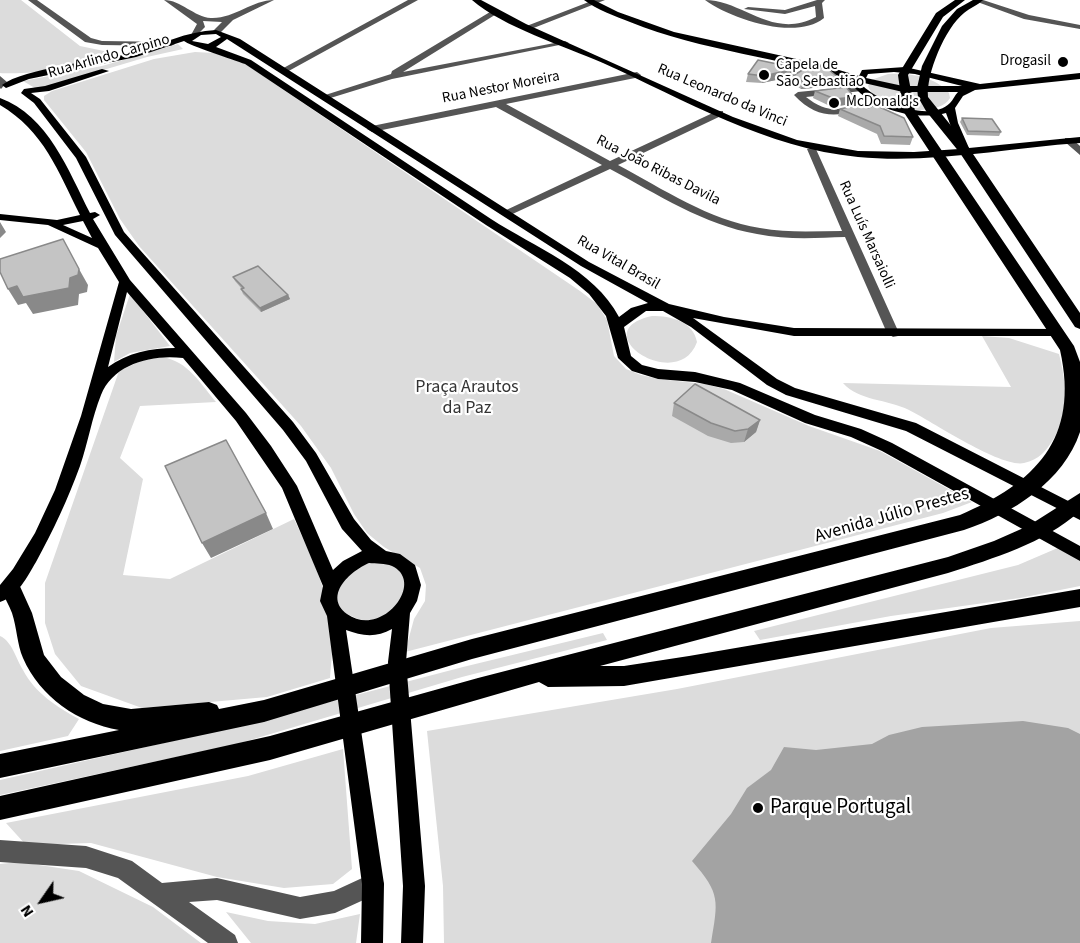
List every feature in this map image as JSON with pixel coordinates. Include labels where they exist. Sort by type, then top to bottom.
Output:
[{"type":"highway","points":[[909,111],[902,81],[907,69],[939,15],[961,0]]},
{"type":"highway","points":[[977,0],[960,11],[947,26],[925,73],[922,89],[926,103],[965,151],[1080,324]]},
{"type":"highway","name":"Avenida Júlio Prestes","points":[[258,712],[472,650],[964,522],[1006,504],[1039,479],[1066,449],[1076,416],[1078,394],[1068,350],[909,111]]},
{"type":"highway","points":[[0,808],[270,748],[478,688],[948,565],[998,549],[1043,528],[1066,513],[1080,500]]},
{"type":"highway","points":[[5,591],[21,612],[36,661],[52,684],[72,700],[101,714],[128,720],[150,720],[214,712],[258,712]]},
{"type":"highway","points":[[516,678],[635,674],[1080,598]]},
{"type":"highway","points":[[0,766],[258,712]]},
{"type":"main road","name":"Rua Leonardo da Vinci","points":[[476,0],[528,27],[762,132],[812,148],[868,155],[938,154],[1080,140]]},
{"type":"main road","points":[[594,1],[662,30],[837,69],[861,82],[876,102],[909,111],[933,112],[951,108],[959,100],[960,94],[976,86]]},
{"type":"main road","points":[[194,36],[188,42],[201,46],[222,42],[225,37],[219,33]]},
{"type":"main road","name":"Rua Vital Brasil","points":[[219,33],[239,42],[585,264],[664,307],[724,321],[794,332],[1057,332]]},
{"type":"main road","name":"Rua Arlindo Carpino","points":[[2,84],[106,62],[194,36],[219,33]]},
{"type":"main road","name":"Rua Vital Brasil","points":[[201,46],[248,62],[490,223],[574,275],[602,302],[617,326]]},
{"type":"main road","name":"Rua Arlindo Carpino","points":[[0,101],[14,99],[26,92],[46,89],[201,46]]},
{"type":"main road","points":[[820,67],[861,82],[904,89],[976,86],[1080,76]]},
{"type":"main road","points":[[861,82],[907,69],[946,81],[976,86]]},
{"type":"main road","points":[[2,84],[26,86],[26,92],[37,101],[81,157],[119,233],[288,426],[311,457],[348,524],[365,545],[380,556],[402,564],[409,572],[413,582],[410,603],[402,614],[390,622],[376,627],[361,628],[347,624],[335,613]]},
{"type":"main road","points":[[0,101],[20,113],[49,143],[102,246],[125,282],[241,417],[289,486],[332,585]]},
{"type":"main road","points":[[951,108],[950,113],[965,151]]},
{"type":"main road","points":[[0,217],[47,223],[69,222],[107,210]]},
{"type":"main road","points":[[47,223],[102,246]]},
{"type":"main road","points":[[5,591],[37,546],[63,489],[93,395],[118,298],[125,282],[150,270]]},
{"type":"main road","points":[[1080,514],[911,428],[876,415],[791,392],[772,382],[695,324],[664,307],[644,307],[626,316],[617,326],[624,358],[637,368],[658,374],[695,377],[735,386],[810,419],[856,433],[887,447],[1080,554]]},
{"type":"main road","points":[[93,395],[104,377],[142,355],[172,351],[188,354]]},
{"type":"main road","points":[[372,943],[373,884],[335,613],[329,596],[332,585],[346,566],[368,556],[380,556]]},
{"type":"main road","points":[[402,614],[397,662],[414,886],[412,943]]},
{"type":"street","name":"Rua Arlindo Carpino","points":[[32,0],[79,36],[102,44]]},
{"type":"street","points":[[168,0],[201,23],[201,27],[194,36]]},
{"type":"street","points":[[219,33],[226,21],[270,0]]},
{"type":"street","points":[[282,71],[411,0]]},
{"type":"street","points":[[710,0],[757,11],[775,12],[792,11],[819,2],[820,16],[814,23],[782,26],[754,20],[710,0]]},
{"type":"street","points":[[977,0],[1014,13],[1080,27]]},
{"type":"street","points":[[528,27],[594,1]]},
{"type":"street","points":[[180,9],[211,21],[237,15]]},
{"type":"street","points":[[390,76],[495,11]]},
{"type":"street","points":[[1063,24],[1080,20]]},
{"type":"street","points":[[324,97],[390,76],[565,43]]},
{"type":"street","points":[[102,44],[171,44]]},
{"type":"street","points":[[102,44],[112,51],[106,62]]},
{"type":"street","points":[[431,49],[454,65]]},
{"type":"street","name":"Rua Nestor Moreira","points":[[372,129],[637,75]]},
{"type":"street","points":[[861,82],[798,95],[812,106],[836,114],[876,102]]},
{"type":"street","name":"Rua João Ribas Davila","points":[[498,104],[690,208],[748,229],[776,234],[850,234]]},
{"type":"street","points":[[506,214],[720,113]]},
{"type":"street","points":[[1068,140],[1080,152]]},
{"type":"street","name":"Rua Luís Marsaiolli","points":[[812,148],[892,333]]},
{"type":"street","points":[[0,851],[86,857],[124,869],[162,894],[227,943]]},
{"type":"street","points":[[162,894],[217,889],[300,908],[335,902],[373,884]]},
{"type":"green space","points":[[0,0],[21,0],[80,46],[104,51],[107,54],[86,64],[71,67],[39,72],[0,73]]},
{"type":"green space","points":[[178,44],[183,49],[147,57],[43,88],[35,88],[23,81],[102,66]]},
{"type":"green space","name":"Praça Arautos da Paz","points":[[195,52],[214,53],[244,63],[580,291],[597,304],[607,320],[614,356],[626,369],[658,379],[705,384],[724,389],[809,426],[880,451],[972,502],[943,513],[405,652],[414,619],[425,601],[426,585],[420,568],[384,547],[367,533],[354,514],[331,468],[301,426],[139,246],[120,219],[86,152],[44,100],[44,96],[52,91],[154,59]]},
{"type":"green space","points":[[888,74],[905,74],[929,79],[943,87],[949,93],[950,98],[943,105],[933,109],[907,109],[894,106],[882,101],[873,94],[868,86],[871,80]]},
{"type":"green space","points":[[130,294],[170,346],[130,353],[114,362],[116,336]]},
{"type":"green space","points":[[652,316],[680,321],[691,329],[697,342],[687,357],[672,362],[656,361],[641,354],[630,345],[627,334],[633,324]]},
{"type":"green space","points":[[982,336],[1009,338],[1059,354],[1065,386],[1063,418],[1048,447],[1029,462],[1013,463],[1000,459],[901,406],[865,397],[843,383],[1011,387]]},
{"type":"green space","points":[[162,357],[186,368],[199,380],[216,402],[140,406],[120,458],[143,479],[123,575],[170,579],[294,519],[313,561],[328,605],[332,640],[330,678],[267,697],[142,708],[81,686],[55,654],[45,623],[45,583],[119,371],[143,360]]},
{"type":"green space","points":[[1060,547],[1080,559],[1080,586],[1020,598],[891,616],[760,640],[754,631],[1018,565]]},
{"type":"green space","points":[[379,560],[399,568],[409,585],[402,607],[368,624],[337,609],[334,590],[356,565]]},
{"type":"green space","name":"Parque Portugal","points":[[1080,621],[1080,943],[444,943],[443,886],[427,731],[677,689],[991,628]]},
{"type":"green space","points":[[603,633],[607,640],[462,677],[237,744],[0,795],[0,780],[230,728]]},
{"type":"green space","points":[[0,636],[11,646],[34,686],[55,704],[79,719],[68,736],[0,751]]},
{"type":"green space","points":[[343,749],[352,869],[333,884],[284,888],[217,877],[91,843],[26,845],[6,823],[248,776]]},
{"type":"green space","points":[[19,862],[79,871],[153,907],[201,943],[0,943],[0,864]]},
{"type":"green space","points":[[226,912],[268,921],[315,924],[360,914],[356,943],[251,943]]},
{"type":"shaded area","points":[[1023,721],[1068,728],[1080,734],[1080,943],[711,943],[716,907],[713,890],[692,861],[731,814],[747,788],[771,770],[784,747],[816,750],[872,744],[889,735],[922,727]]},
{"type":"building","points":[[758,60],[797,68],[764,76],[748,74]]},
{"type":"building","points":[[811,65],[829,70],[839,78],[803,82],[794,75]]},
{"type":"building","points":[[846,87],[854,97],[835,99],[815,91]]},
{"type":"building","points":[[863,104],[868,108],[875,105],[904,118],[913,137],[884,136],[880,126],[840,109]]},
{"type":"building","points":[[962,118],[992,119],[1001,132],[968,131]]},
{"type":"building","points":[[63,239],[79,269],[78,275],[70,278],[69,288],[23,297],[17,286],[8,289],[0,272],[0,259]]},
{"type":"building","points":[[258,266],[288,295],[260,308],[241,289],[244,288],[233,277]]},
{"type":"building","points":[[695,384],[760,420],[748,429],[735,431],[711,423],[674,403]]},
{"type":"building","points":[[226,440],[266,513],[202,543],[165,466]]},
{"type":"place","name":"Drogasil","points":[[1063,62]]},
{"type":"place","name":"Capela de São Sebastião","points":[[764,75]]},
{"type":"place","name":"McDonald's","points":[[834,103]]},
{"type":"place","name":"Parque Portugal","points":[[758,808]]}]
